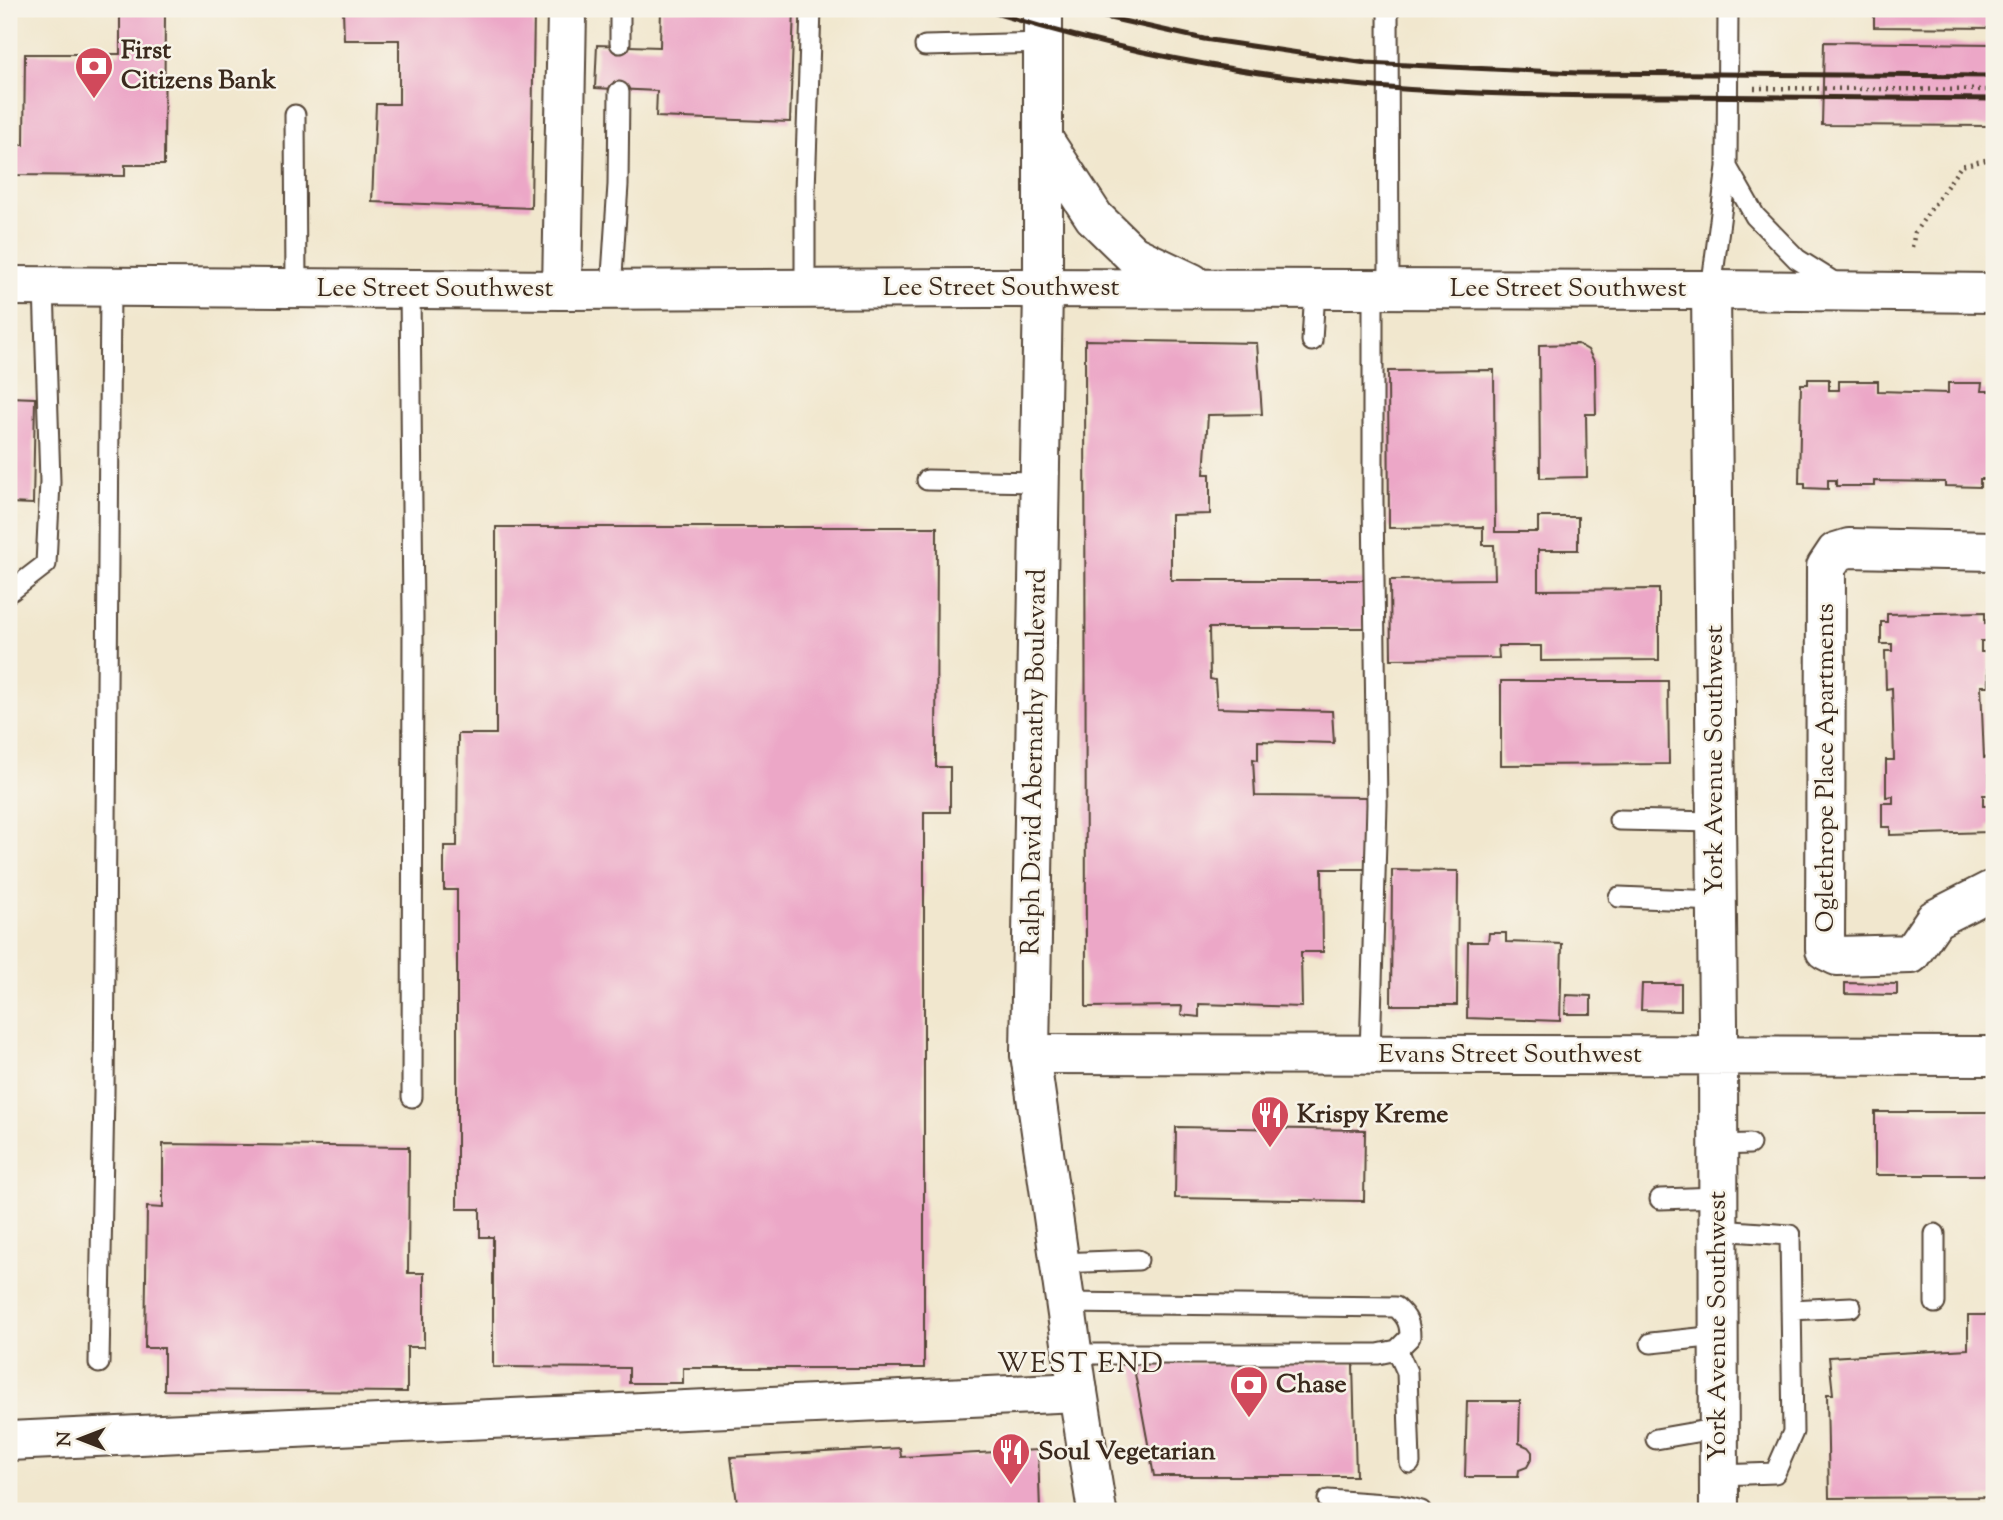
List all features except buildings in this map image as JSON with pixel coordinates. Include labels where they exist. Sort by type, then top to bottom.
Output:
[{"type":"street","points":[[562,290],[567,9]]},
{"type":"street","name":"Ralph David Abernathy Boulevard","points":[[1043,26],[1043,288],[1030,1054],[1097,1511]]},
{"type":"street","points":[[1043,139],[1094,217],[1133,255],[1203,288]]},
{"type":"street","name":"Lee Street Southwest","points":[[26,286],[562,290],[1203,288],[1994,293]]},
{"type":"street","name":"York Avenue Southwest","points":[[1711,290],[1718,1055],[1734,1144],[1718,1214],[1719,1493]]},
{"type":"street","name":"Oglethrope Place Apartments","points":[[1994,551],[1849,548],[1836,552],[1826,567],[1825,950],[1838,956],[1911,954],[1935,919],[1994,891]]},
{"type":"street","name":"Evans Street Southwest","points":[[1030,1054],[1990,1056]]},
{"type":"street","points":[[9,1441],[1078,1392]]},
{"type":"lane","points":[[620,9],[620,43]]},
{"type":"lane","points":[[805,289],[811,9]]},
{"type":"lane","points":[[1370,1055],[1377,804],[1373,501],[1388,9]]},
{"type":"lane","name":"York Avenue Southwest","points":[[1711,290],[1727,167],[1728,9]]},
{"type":"lane","points":[[925,46],[1043,26]]},
{"type":"lane","points":[[611,290],[618,185],[619,92]]},
{"type":"lane","points":[[295,115],[296,288]]},
{"type":"lane","points":[[1727,167],[1755,216],[1797,259],[1847,291]]},
{"type":"lane","points":[[9,591],[46,564],[50,482],[26,286]]},
{"type":"lane","points":[[99,1363],[104,1080],[110,286]]},
{"type":"lane","points":[[410,288],[413,616],[412,1097]]},
{"type":"lane","points":[[1312,341],[1315,289]]},
{"type":"lane","points":[[927,480],[1039,482]]},
{"type":"lane","points":[[1619,820],[1716,822]]},
{"type":"lane","points":[[1619,897],[1717,901]]},
{"type":"lane","points":[[1660,1199],[1790,1234],[1793,1432],[1775,1473],[1719,1493]]},
{"type":"lane","points":[[1935,1234],[1935,1303]]},
{"type":"lane","points":[[1059,1263],[1138,1261]]},
{"type":"lane","points":[[1065,1303],[1396,1307],[1406,1315],[1410,1326],[1410,1338],[1397,1349],[1378,1354],[1073,1354]]},
{"type":"lane","points":[[1791,1310],[1851,1307]]},
{"type":"lane","points":[[1651,1343],[1718,1336]]},
{"type":"lane","points":[[1397,1349],[1407,1372],[1410,1463]]},
{"type":"lane","points":[[1656,1439],[1719,1428]]},
{"type":"lane","points":[[1328,1500],[1398,1505],[1420,1511]]},
{"type":"path","points":[[1727,88],[1994,90]]},
{"type":"path","points":[[1912,247],[1915,232],[1961,166],[1994,158]]},
{"type":"railway","points":[[983,9],[1079,37],[1177,59],[1276,76],[1376,87],[1561,95],[1994,99]]},
{"type":"railway","points":[[1069,9],[1204,39],[1366,63],[1577,73],[1994,76]]},
{"type":"place","name":"First Citizens Bank","points":[[94,100]]},
{"type":"place","name":"Krispy Kreme","points":[[1270,1149]]},
{"type":"place","name":"Chase","points":[[1249,1419]]},
{"type":"place","name":"Soul Vegetarian","points":[[1011,1486]]},
{"type":"district","name":"WEST END","points":[[1081,1365]]}]
